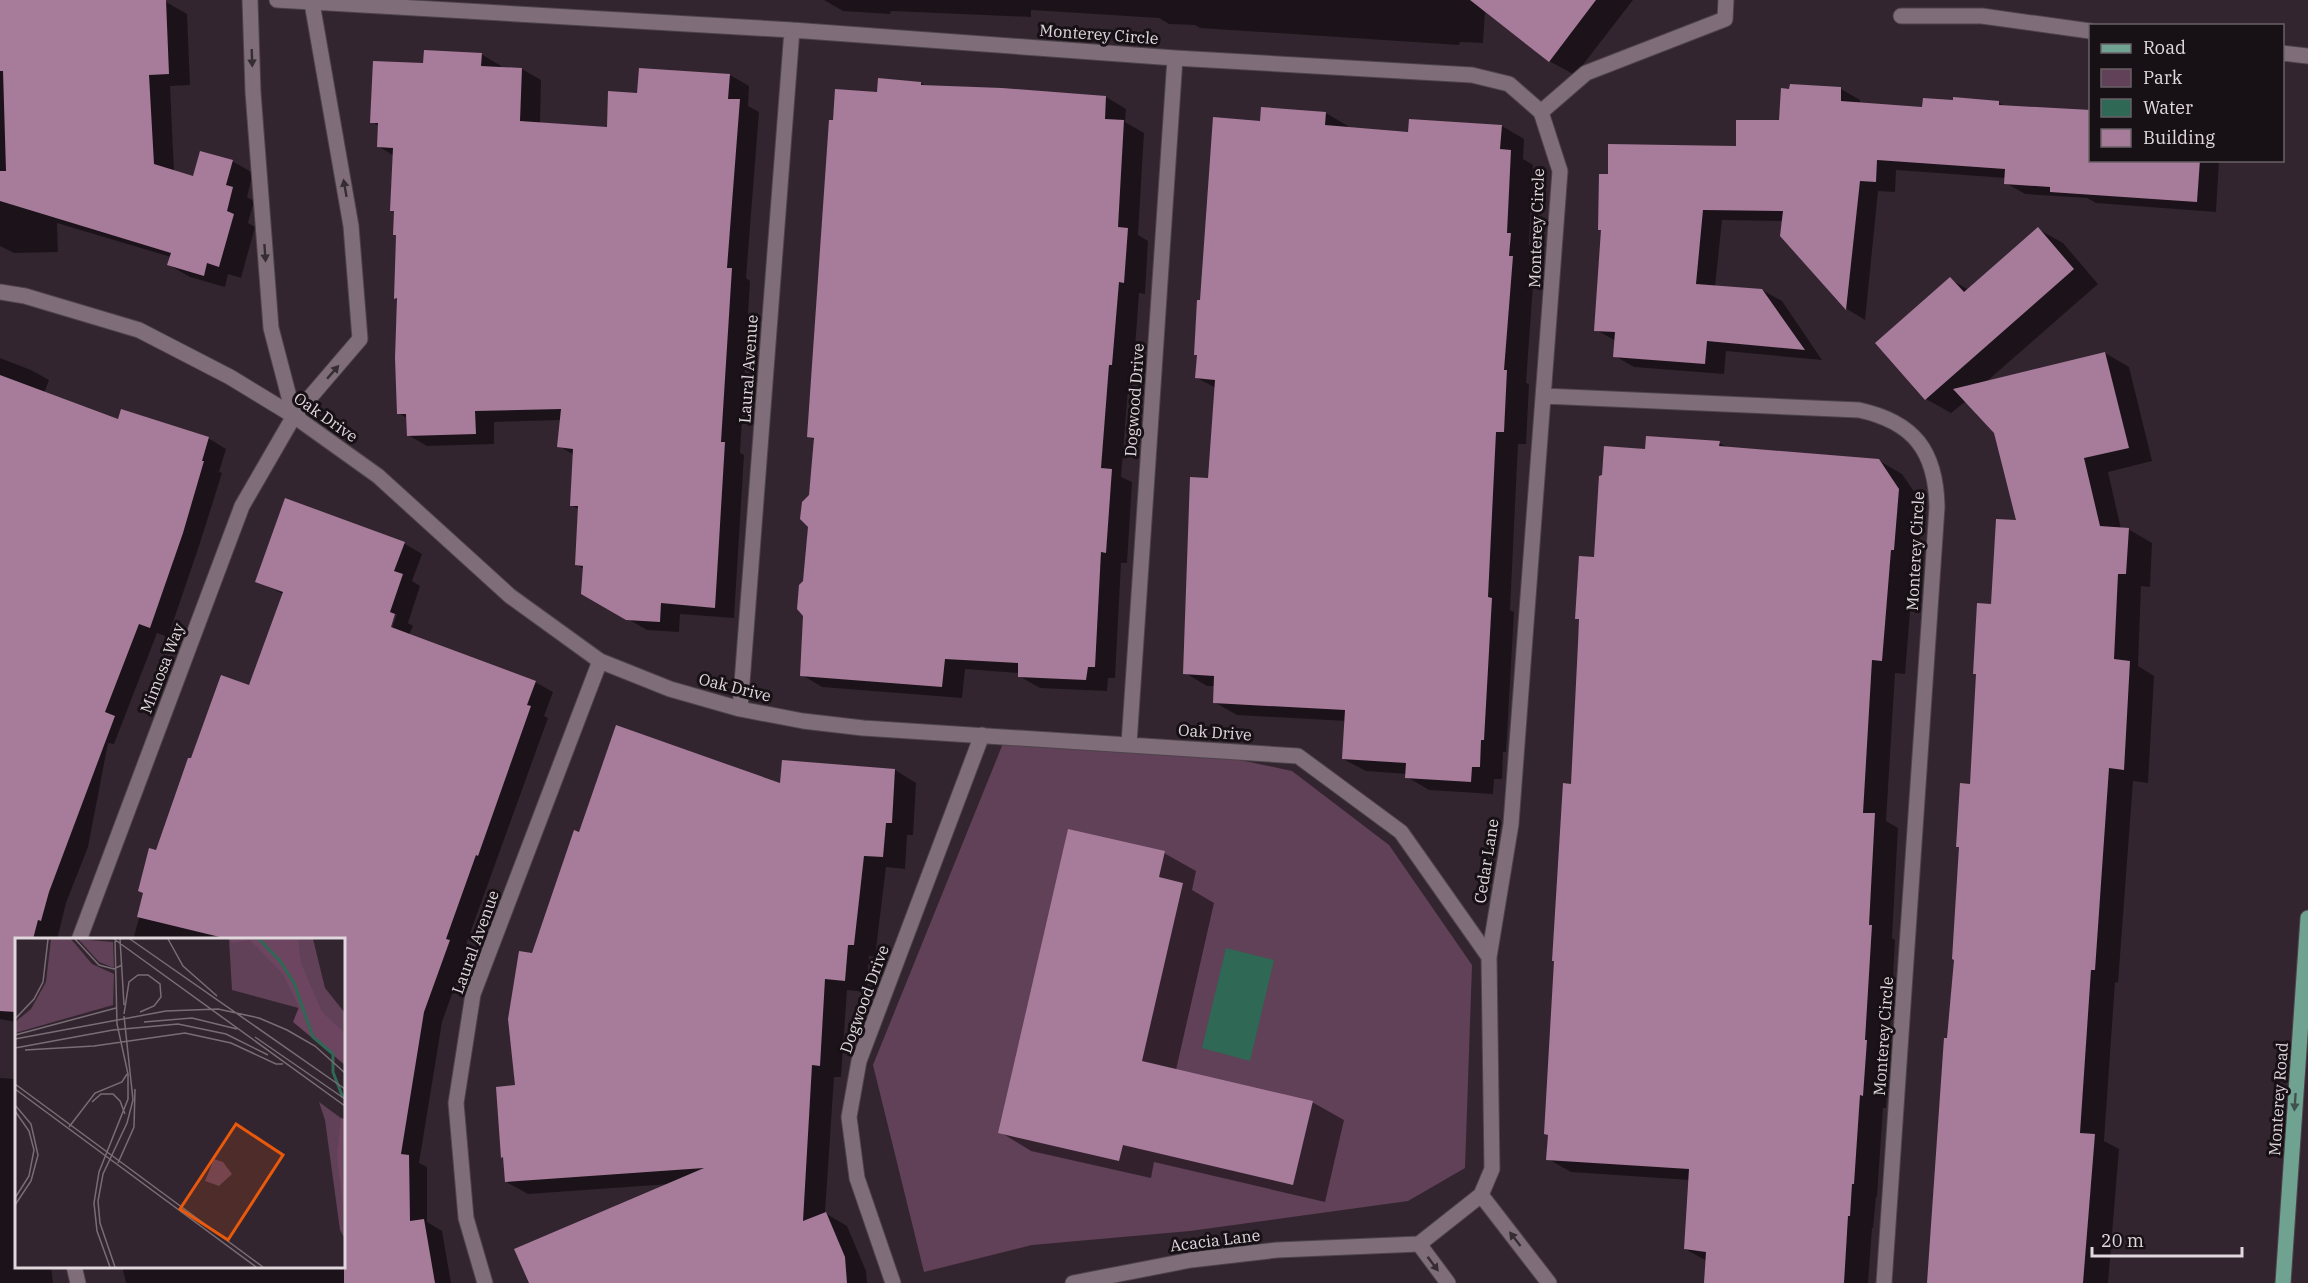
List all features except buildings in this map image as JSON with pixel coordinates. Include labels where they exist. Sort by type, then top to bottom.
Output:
[{"type":"main road","name":"Monterey Road","points":[[2283,1283],[2308,918]]},
{"type":"street","points":[[250,0],[253,92],[271,328],[294,416]]},
{"type":"street","name":"Monterey Circle","points":[[277,0],[792,30],[1175,58],[1472,75],[1509,84],[1541,112],[1560,171],[1544,396],[1859,410],[1881,415],[1900,425],[1917,440],[1929,461],[1936,483],[1937,507],[1884,1283]]},
{"type":"street","points":[[1541,112],[1586,73],[1725,19],[1726,0]]},
{"type":"street","name":"Mimosa Way","points":[[79,938],[242,506],[294,416],[360,339],[351,226],[312,3]]},
{"type":"street","points":[[1902,16],[1982,16],[2089,31]]},
{"type":"street","name":"Laural Avenue","points":[[740,709],[792,30]]},
{"type":"street","points":[[2284,53],[2308,56]]},
{"type":"street","name":"Dogwood Drive","points":[[1129,744],[1175,58]]},
{"type":"street","name":"Oak Drive","points":[[0,292],[25,296],[139,330],[230,377],[294,416],[378,476],[510,596],[600,661],[670,689],[740,709],[804,721],[864,728],[1298,756],[1401,832],[1489,957]]},
{"type":"street","name":"Cedar Lane","points":[[1481,1195],[1492,1169],[1489,957],[1510,824],[1544,396]]},
{"type":"street","name":"Laural Avenue","points":[[485,1283],[466,1218],[456,1102],[473,994],[600,661]]},
{"type":"street","name":"Dogwood Drive","points":[[893,1283],[857,1178],[849,1117],[859,1061],[982,735]]},
{"type":"street","points":[[1448,1283],[1419,1244],[1481,1195],[1549,1283]]},
{"type":"street","name":"Acacia Lane","points":[[1073,1283],[1191,1260],[1277,1250],[1419,1244]]},
{"type":"street","points":[[74,1268],[78,1283]]},
{"type":"green space","points":[[1006,736],[1126,736],[1292,771],[1389,845],[1472,965],[1465,1168],[1408,1201],[1190,1231],[1032,1245],[924,1272],[873,1065]]},
{"type":"water","points":[[1226,948],[1274,960],[1250,1061],[1202,1048]]}]
